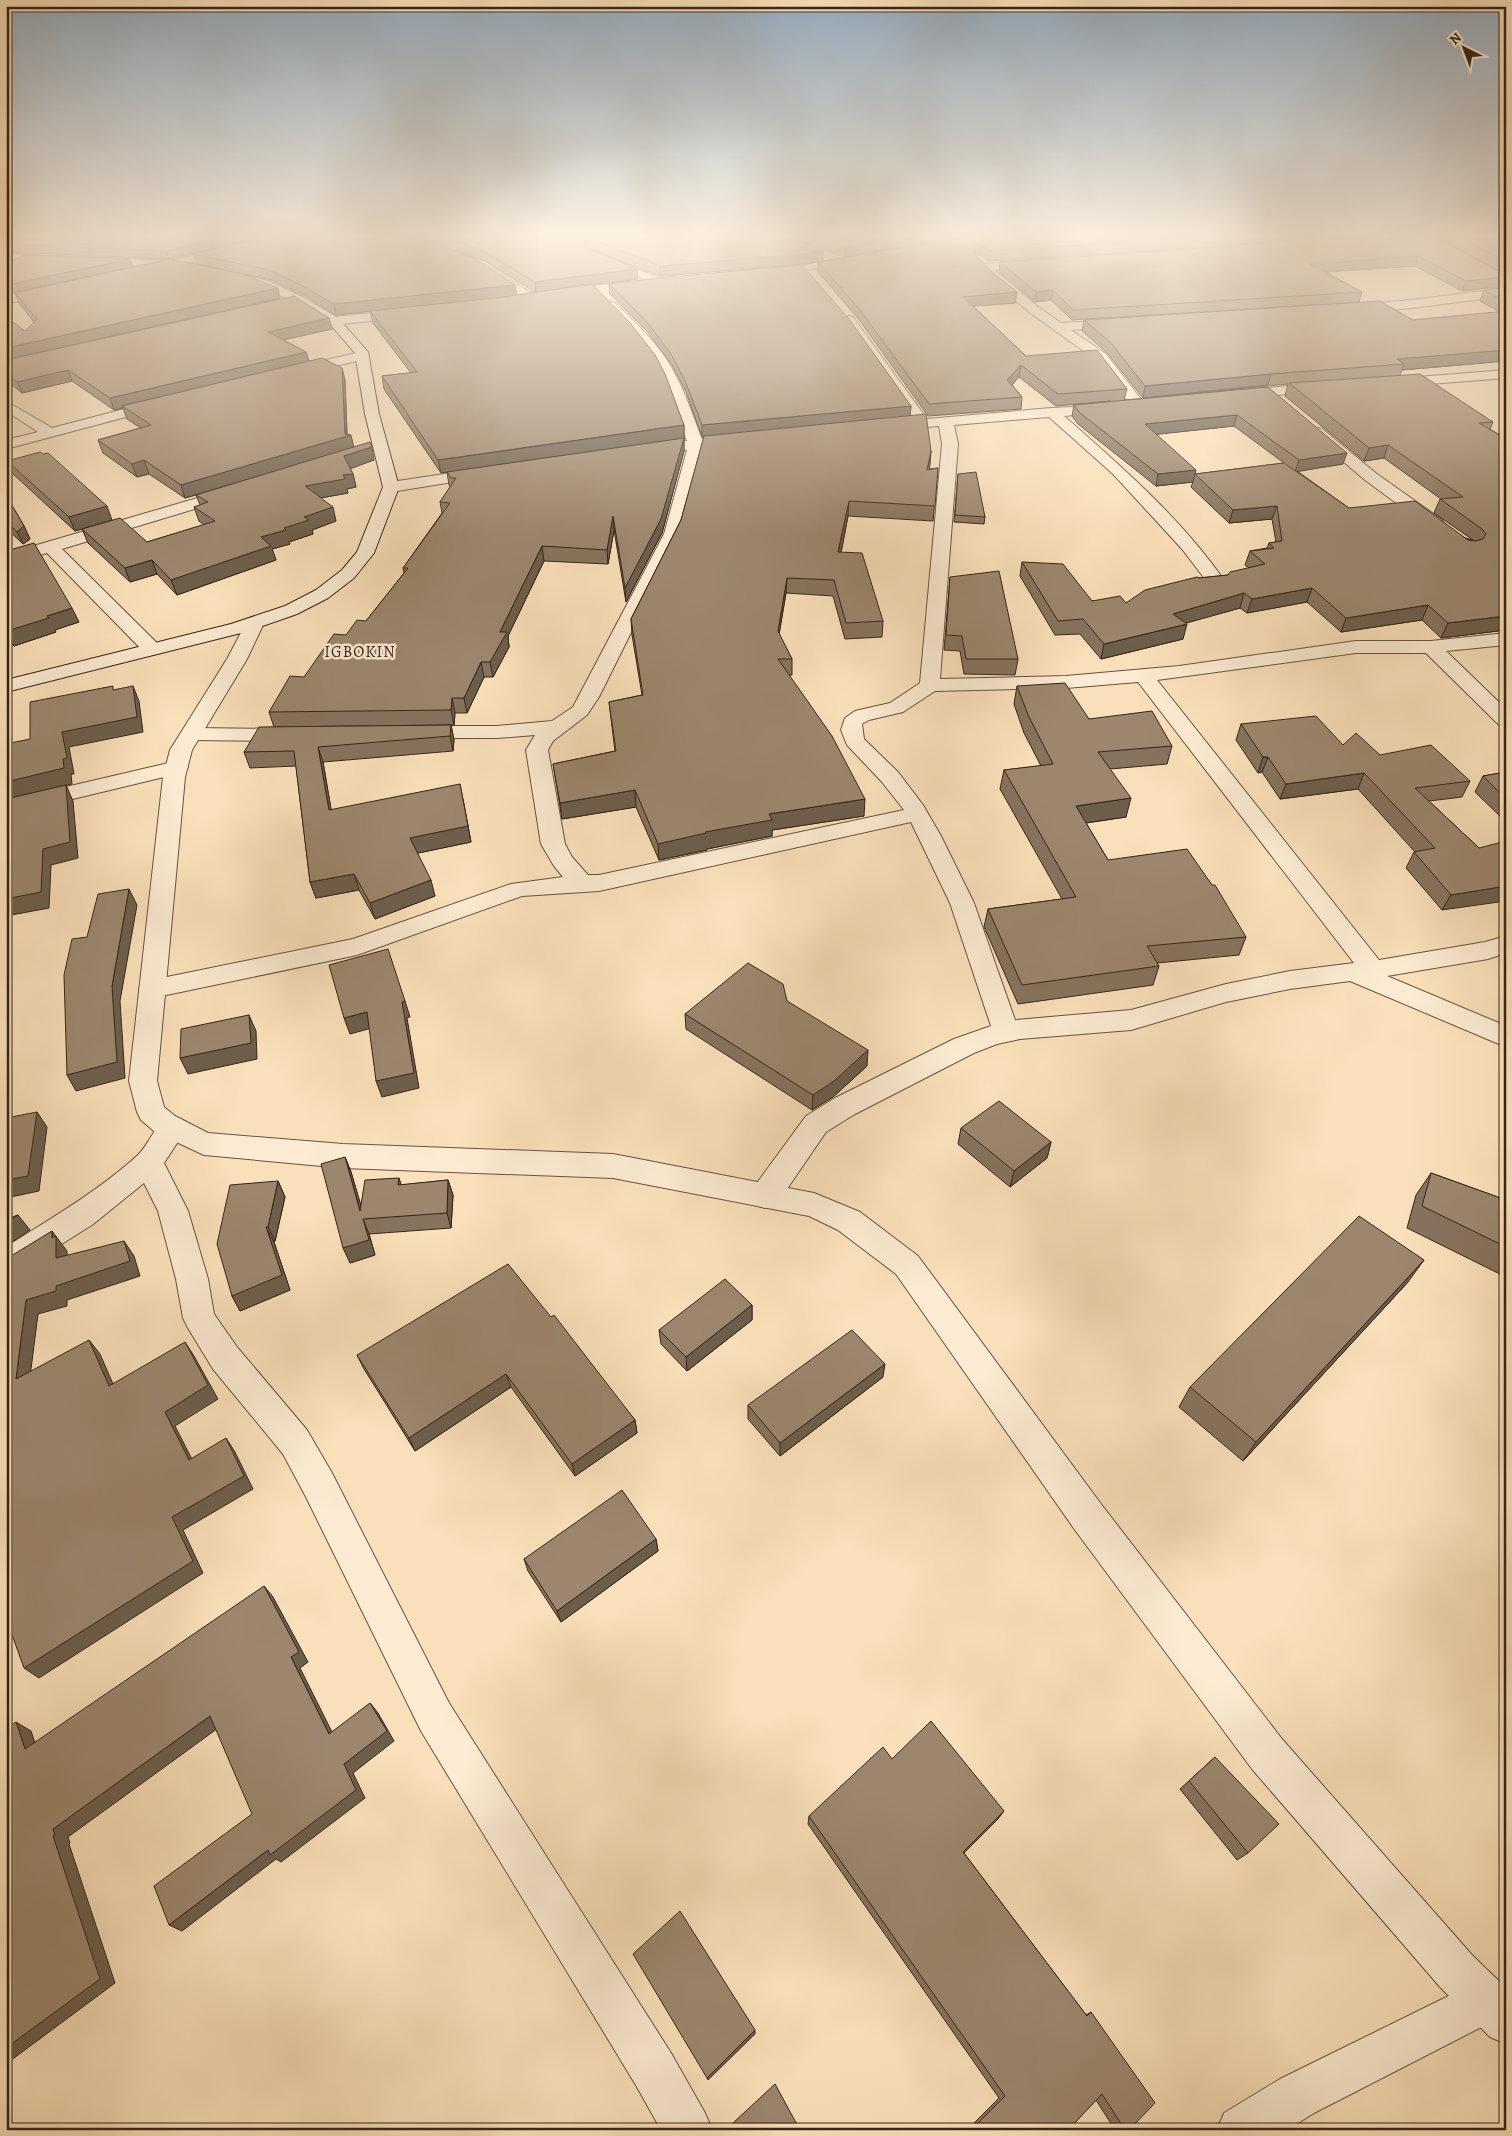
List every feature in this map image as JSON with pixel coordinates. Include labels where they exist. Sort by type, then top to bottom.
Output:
[{"type":"street","points":[[6,686],[255,623],[291,610],[322,594],[348,574],[366,553],[391,487],[380,447],[361,352],[346,335]]},
{"type":"street","points":[[582,883],[567,868],[553,844],[537,750],[544,737],[580,710],[589,697],[672,534],[696,444],[670,377],[656,354],[641,335]]},
{"type":"street","points":[[859,335],[923,423]]},
{"type":"street","points":[[875,427],[1143,405],[1101,357],[1069,335]]},
{"type":"street","points":[[286,373],[361,356]]},
{"type":"street","points":[[1373,384],[1506,374]]},
{"type":"street","points":[[1478,376],[1499,390]]},
{"type":"street","points":[[1225,396],[1335,387]]},
{"type":"street","points":[[1268,391],[1283,404]]},
{"type":"street","points":[[6,445],[177,399]]},
{"type":"street","points":[[6,405],[50,433]]},
{"type":"street","points":[[1051,412],[1118,470],[1188,545],[1217,584]]},
{"type":"street","points":[[930,685],[950,444],[946,422]]},
{"type":"street","points":[[1305,422],[1371,477],[1446,532]]},
{"type":"street","points":[[636,451],[756,439]]},
{"type":"street","points":[[362,452],[380,447]]},
{"type":"street","points":[[391,487],[499,471]]},
{"type":"street","points":[[6,560],[254,487]]},
{"type":"street","points":[[51,547],[152,649]]},
{"type":"street","points":[[255,623],[237,659],[181,750],[177,767],[165,850],[143,1081],[151,1112],[165,1124],[204,1144],[342,1156],[613,1166],[814,1205],[849,1221],[908,1265],[1088,1517],[1267,1754],[1456,1971],[1496,2011],[1297,2096],[1241,2130]]},
{"type":"street","points":[[1006,1032],[962,903],[930,836],[890,777],[854,741],[851,730],[852,722],[862,715],[896,708],[930,685],[1066,682],[1179,672],[1356,647],[1431,646],[1506,639]]},
{"type":"street","points":[[1431,646],[1506,721]]},
{"type":"street","points":[[1143,675],[1363,971],[1506,1037]]},
{"type":"street","points":[[392,733],[497,732],[558,727]]},
{"type":"street","points":[[191,734],[315,734]]},
{"type":"street","points":[[6,808],[177,767]]},
{"type":"street","points":[[152,988],[358,947],[519,888],[582,883],[599,884],[916,814]]},
{"type":"street","points":[[519,888],[557,852]]},
{"type":"street","points":[[766,1196],[816,1124],[845,1106],[964,1046],[992,1034],[1020,1028],[1131,1020],[1226,993],[1290,980],[1363,971],[1488,950],[1506,944]]},
{"type":"street","points":[[6,1263],[81,1216],[149,1162],[174,1128]]},
{"type":"street","points":[[149,1162],[173,1211],[192,1279],[199,1318],[225,1358],[295,1442],[319,1485],[435,1717],[649,2061],[688,2130]]},
{"type":"building","points":[[6,335],[66,335],[6,348]]},
{"type":"building","points":[[120,335],[273,335],[306,352],[110,398],[68,370],[17,382],[6,373],[6,360]]},
{"type":"building","points":[[388,335],[639,335],[655,355],[665,374],[684,425],[438,460],[382,376],[417,372]]},
{"type":"building","points":[[656,335],[860,335],[911,406],[702,425],[685,381],[671,354]]},
{"type":"building","points":[[878,335],[1003,335],[1026,356],[1097,350],[1127,389],[1058,394],[1021,365],[1007,380],[1022,397],[929,404]]},
{"type":"building","points":[[1101,335],[1506,335],[1506,350],[1397,359],[1404,364],[1145,386],[1110,342]]},
{"type":"building","points":[[322,358],[342,368],[345,434],[351,435],[181,485],[144,460],[132,464],[98,440],[151,425],[122,406]]},
{"type":"building","points":[[1420,374],[1493,422],[1479,423],[1506,439],[1506,616],[1448,623],[1428,605],[1346,618],[1312,588],[1252,599],[1244,593],[1173,614],[1187,624],[1104,644],[1083,619],[1058,621],[1022,562],[1063,564],[1092,601],[1120,596],[1126,603],[1145,590],[1197,577],[1228,575],[1230,572],[1265,564],[1250,551],[1274,548],[1269,543],[1282,541],[1277,506],[1233,510],[1195,474],[1284,463],[1349,508],[1415,501],[1468,540],[1483,539],[1486,534],[1482,529],[1440,499],[1463,497],[1388,445],[1369,448],[1289,383]]},
{"type":"building","points":[[1268,387],[1347,453],[1299,460],[1237,415],[1145,424],[1196,470],[1158,474],[1080,413],[1074,405]]},
{"type":"building","points":[[926,414],[931,451],[927,470],[938,468],[935,506],[849,501],[838,552],[862,553],[883,621],[846,623],[834,580],[787,578],[778,631],[792,659],[778,659],[832,736],[865,799],[769,814],[772,820],[705,832],[658,844],[635,790],[560,803],[553,764],[616,751],[609,702],[643,695],[631,619],[681,520],[704,436]]},
{"type":"building","points":[[684,438],[661,519],[625,588],[613,516],[607,550],[542,546],[500,632],[507,632],[490,662],[481,662],[464,698],[452,698],[451,710],[269,712],[290,676],[304,677],[334,634],[346,635],[357,620],[366,621],[408,568],[403,568],[450,503],[440,502],[456,478],[451,478],[447,472]]},
{"type":"building","points":[[370,442],[372,447],[344,456],[353,474],[343,475],[345,479],[305,486],[333,507],[304,517],[309,520],[284,528],[286,530],[261,537],[271,546],[171,580],[152,560],[125,568],[82,529],[120,518],[147,542],[215,521],[194,507],[208,502],[196,495]]},
{"type":"building","points":[[40,452],[43,454],[48,453],[107,506],[69,517],[7,461]]},
{"type":"building","points":[[976,472],[985,517],[955,515],[958,474]]},
{"type":"building","points":[[6,495],[24,526],[17,532],[6,521]]},
{"type":"building","points":[[34,543],[72,608],[47,616],[49,618],[7,631],[6,551]]},
{"type":"building","points":[[999,571],[1018,659],[966,659],[962,636],[946,635],[950,577]]},
{"type":"building","points":[[1065,683],[1089,719],[1152,711],[1172,746],[1098,752],[1131,798],[1076,806],[1108,860],[1187,849],[1212,885],[1215,885],[1246,937],[1147,946],[1159,966],[1022,985],[988,909],[1076,897],[1004,770],[1053,764],[1028,715],[1017,686]]},
{"type":"building","points":[[113,686],[113,690],[133,686],[137,717],[62,732],[67,758],[63,759],[64,768],[6,782],[6,744],[30,739],[30,702]]},
{"type":"building","points":[[1316,716],[1343,745],[1356,733],[1380,755],[1431,745],[1470,781],[1415,788],[1479,848],[1506,841],[1506,886],[1451,895],[1414,852],[1435,848],[1364,773],[1286,784],[1268,757],[1263,757],[1241,724]]},
{"type":"building","points":[[451,725],[450,736],[318,747],[329,810],[460,784],[468,826],[410,838],[431,880],[370,903],[354,874],[310,882],[294,751],[244,752],[259,727]]},
{"type":"building","points":[[1506,772],[1506,799],[1483,776]]},
{"type":"building","points":[[66,785],[70,842],[43,849],[41,892],[6,899],[6,799]]},
{"type":"building","points":[[129,889],[112,986],[117,1062],[67,1075],[64,975],[72,939],[87,937],[98,894]]},
{"type":"building","points":[[388,949],[405,1001],[402,1002],[414,1073],[376,1081],[367,1012],[344,1018],[329,965]]},
{"type":"building","points":[[748,963],[783,984],[787,1001],[868,1050],[834,1081],[813,1095],[685,1014]]},
{"type":"building","points":[[249,1015],[251,1043],[180,1058],[181,1029]]},
{"type":"building","points":[[999,1101],[1051,1142],[1014,1171],[961,1128]]},
{"type":"building","points":[[37,1112],[28,1176],[6,1180],[6,1118]]},
{"type":"building","points":[[345,1157],[360,1211],[365,1180],[399,1178],[398,1185],[448,1180],[447,1213],[363,1219],[369,1240],[343,1248],[321,1164]]},
{"type":"building","points":[[1431,1173],[1506,1200],[1506,1247],[1422,1206]]},
{"type":"building","points":[[278,1181],[268,1227],[266,1227],[282,1275],[232,1296],[217,1244],[230,1185]]},
{"type":"building","points":[[18,1215],[6,1223],[6,1219]]},
{"type":"building","points":[[1359,1216],[1424,1260],[1256,1442],[1190,1387]]},
{"type":"building","points":[[52,1231],[52,1238],[56,1236],[56,1258],[124,1241],[130,1261],[56,1286],[56,1291],[26,1300],[16,1379],[89,1340],[109,1386],[185,1342],[208,1385],[165,1412],[189,1460],[226,1438],[244,1476],[172,1517],[193,1561],[24,1668],[6,1618],[6,1259]]},
{"type":"building","points":[[508,1264],[551,1317],[554,1315],[635,1420],[572,1464],[506,1374],[409,1438],[357,1355]]},
{"type":"building","points":[[725,1279],[752,1305],[686,1357],[659,1330]]},
{"type":"building","points":[[852,1330],[885,1364],[780,1443],[748,1405]]},
{"type":"building","points":[[622,1490],[656,1539],[557,1611],[524,1559]]},
{"type":"building","points":[[264,1586],[299,1652],[291,1657],[329,1734],[370,1703],[387,1731],[344,1764],[356,1790],[270,1855],[268,1850],[169,1925],[154,1886],[252,1814],[210,1716],[53,1829],[55,1835],[53,1836],[100,1979],[6,2048],[6,1728],[16,1722],[25,1749]]},
{"type":"building","points":[[931,1721],[1004,1811],[963,1852],[1087,2016],[1091,2012],[1155,2103],[1129,2130],[1125,2130],[1102,2094],[1068,2130],[971,2130],[1005,2096],[809,1816],[883,1747],[892,1759]]},
{"type":"building","points":[[1215,1757],[1279,1824],[1248,1853],[1189,1781]]},
{"type":"building","points":[[680,1911],[755,2030],[707,2078],[633,1954]]},
{"type":"building","points":[[775,2084],[800,2130],[733,2130],[733,2123]]},
{"type":"district","name":"IGBOKIN","points":[[360,652]]}]
